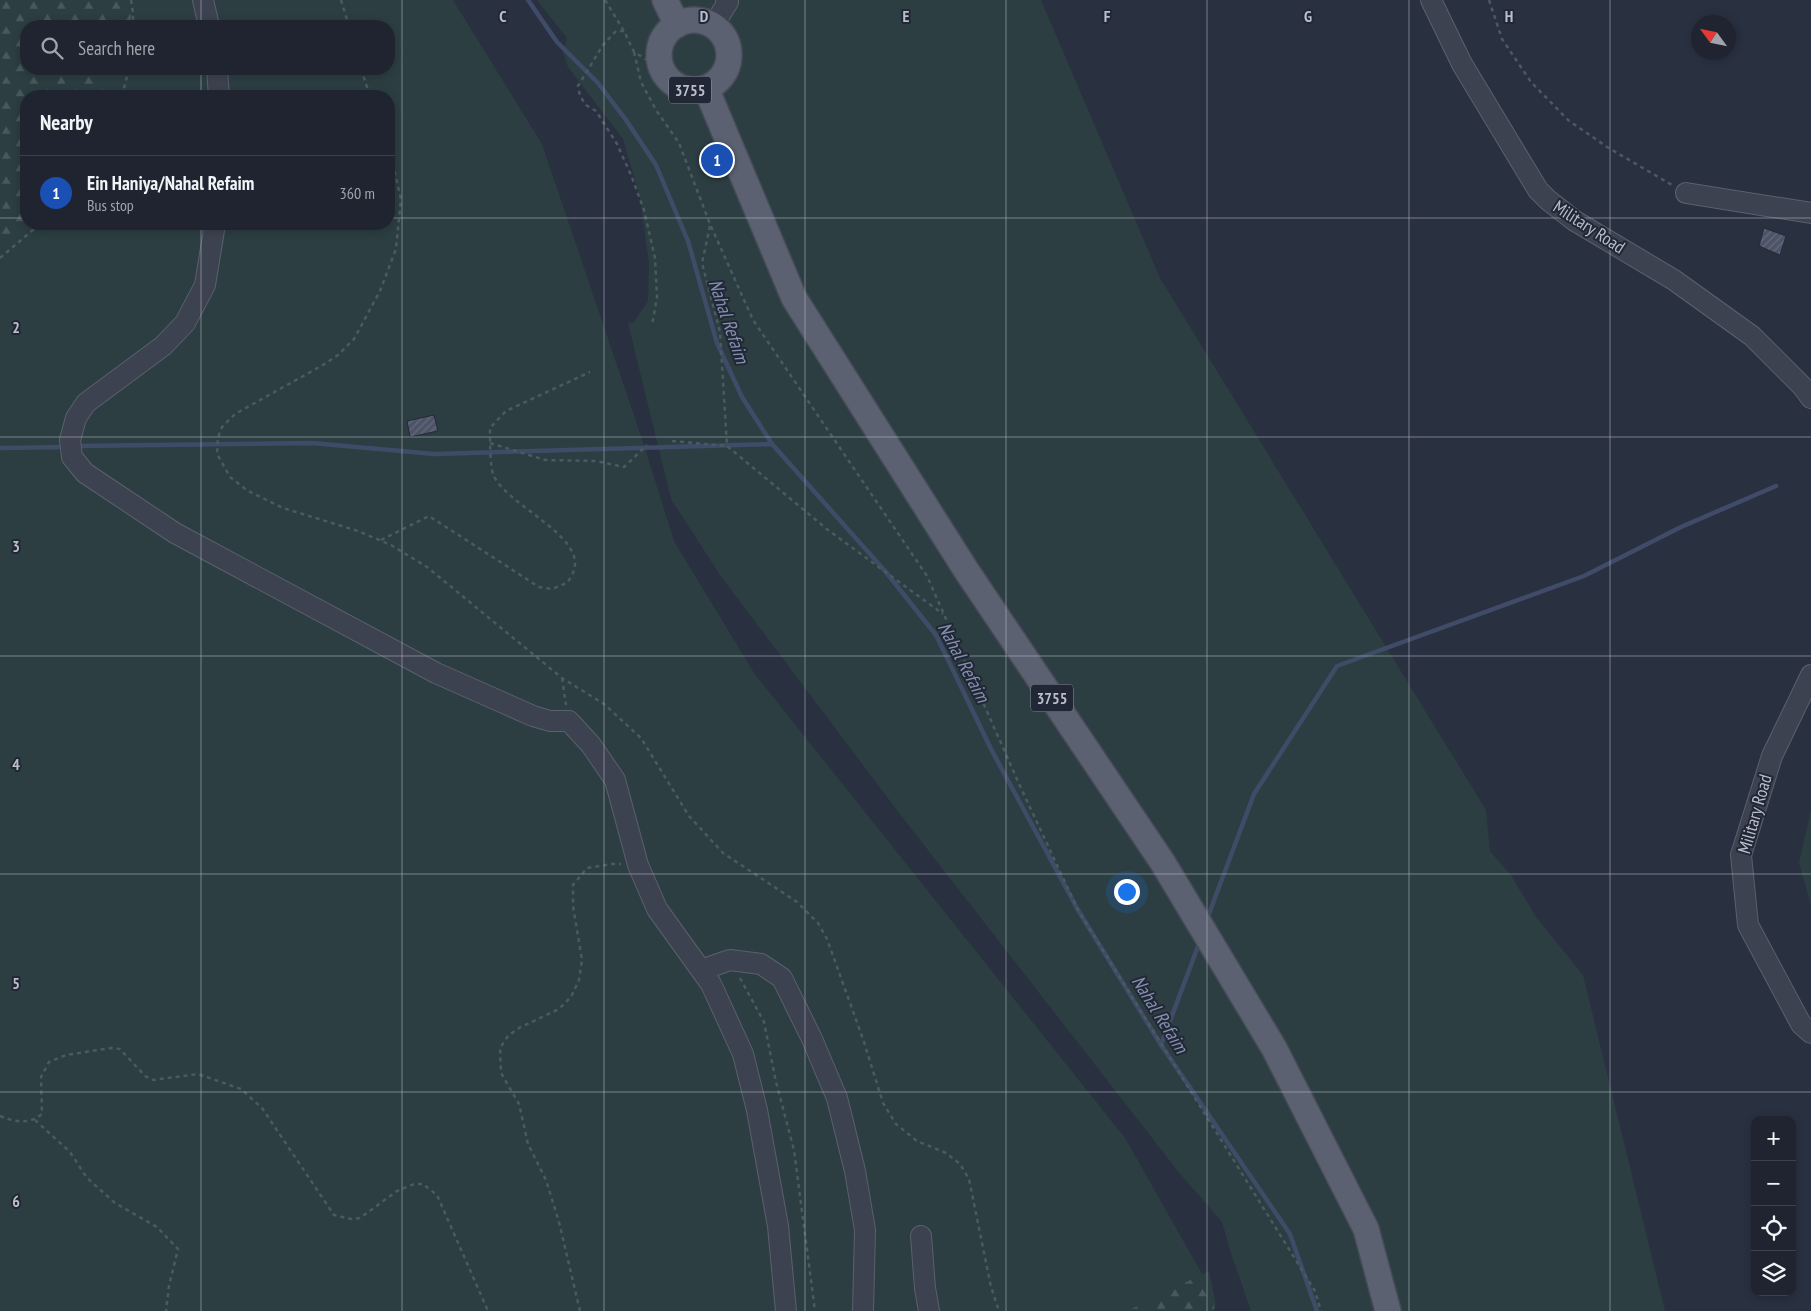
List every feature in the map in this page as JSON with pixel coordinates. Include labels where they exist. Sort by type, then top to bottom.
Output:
[{"type":"main road","points":[[665,0],[677,25],[687,21],[698,20],[713,26]]},
{"type":"main road","name":"3755","points":[[677,25],[663,39],[659,58],[661,68],[666,77],[674,84],[684,89],[695,90],[706,88],[714,83],[722,76],[727,67],[728,47],[724,38],[713,26]]},
{"type":"main road","name":"3755","points":[[706,88],[794,298],[966,570],[1163,863],[1274,1048],[1366,1229],[1388,1311]]},
{"type":"street","points":[[203,0],[208,20]]},
{"type":"street","points":[[713,26],[728,2],[726,0]]},
{"type":"street","name":"Military Road","points":[[1431,0],[1462,64],[1538,190],[1575,221],[1674,280],[1752,336],[1802,386],[1811,398]]},
{"type":"street","points":[[217,75],[219,90]]},
{"type":"street","points":[[1686,193],[1811,213]]},
{"type":"street","points":[[214,230],[205,285],[185,323],[164,346],[86,403],[76,418],[70,440],[72,457],[86,473],[175,533],[436,673],[533,716],[550,721],[569,721],[591,745],[615,780],[638,865],[657,909],[711,984],[743,1054],[757,1110],[778,1226],[786,1311]]},
{"type":"street","name":"Military Road","points":[[1811,676],[1772,756],[1742,855],[1748,925],[1801,1024],[1811,1033]]},
{"type":"street","points":[[701,970],[730,960],[761,964],[782,978],[812,1038],[837,1098],[855,1171],[865,1230],[863,1311]]},
{"type":"street","points":[[922,1236],[925,1288],[929,1311]]},
{"type":"path","points":[[131,0],[133,20]]},
{"type":"path","points":[[341,0],[347,20]]},
{"type":"path","points":[[605,0],[634,52],[641,82],[656,110],[679,143],[710,224],[753,320],[927,576],[1020,786],[1078,910],[1315,1291],[1321,1311]]},
{"type":"path","points":[[1489,0],[1502,39],[1531,82],[1568,120],[1607,148],[1686,193]]},
{"type":"path","points":[[624,31],[616,31],[603,44],[578,86],[580,96],[586,105],[596,111],[617,144],[644,210],[655,258],[657,297],[652,325]]},
{"type":"path","points":[[634,52],[661,68]]},
{"type":"path","points":[[124,90],[127,75]]},
{"type":"path","points":[[363,75],[368,90]]},
{"type":"path","points":[[395,174],[401,199],[396,249],[380,291],[354,339],[338,355],[235,414],[222,427],[218,437],[217,454],[230,477],[248,491],[283,508],[358,531],[392,545],[426,567],[562,678],[604,704],[641,738],[689,816],[723,853],[797,902],[818,923],[827,939],[834,958],[864,1042],[883,1103],[896,1124],[917,1141],[946,1153],[960,1164],[969,1180],[991,1287],[999,1311]]},
{"type":"path","points":[[710,224],[702,263],[720,332],[727,446]]},
{"type":"path","points":[[0,258],[33,230]]},
{"type":"path","points":[[381,540],[429,516],[539,587],[552,589],[567,584],[575,569],[574,558],[567,542],[504,489],[493,474],[490,428],[506,411],[590,372]]},
{"type":"path","points":[[672,441],[727,446],[828,530],[944,614]]},
{"type":"path","points":[[490,443],[545,460],[596,461],[624,467],[647,445]]},
{"type":"path","points":[[562,678],[569,721]]},
{"type":"path","points":[[580,1311],[559,1222],[546,1180],[528,1144],[519,1104],[501,1073],[500,1048],[508,1036],[519,1028],[558,1009],[571,997],[579,980],[582,960],[573,906],[574,886],[587,868],[612,864],[638,865]]},
{"type":"path","points":[[730,960],[764,1022],[776,1082],[794,1150],[815,1311]]},
{"type":"path","points":[[0,1116],[16,1122],[35,1120],[42,1114],[41,1078],[49,1062],[66,1054],[111,1048],[120,1049],[145,1076],[153,1080],[198,1074],[241,1089],[262,1108],[334,1214],[351,1220],[360,1218],[397,1191],[414,1184],[423,1184],[437,1195],[488,1311]]},
{"type":"path","points":[[35,1120],[70,1152],[87,1178],[115,1203],[157,1227],[178,1249],[169,1286],[166,1311]]},
{"type":"green space","points":[[0,0],[135,0],[130,20],[20,20],[20,75],[115,75],[109,90],[20,90],[20,227],[7,241],[0,245]]},
{"type":"green space","points":[[86,0],[453,0],[542,144],[642,439],[674,541],[754,673],[1125,1138],[1205,1279],[1172,1311],[0,1311],[0,203],[20,190],[20,230],[395,230],[395,90],[84,90],[91,75],[395,75],[395,20],[90,20]]},
{"type":"green space","points":[[537,0],[1041,0],[1160,278],[1486,810],[1490,851],[1511,875],[1536,917],[1583,975],[1665,1311],[1251,1311],[1222,1222],[1177,1170],[896,809],[720,575],[671,499],[628,323],[634,322],[648,301],[649,263],[640,197],[623,139],[568,67],[563,52],[567,38]]},
{"type":"green space","points":[[1811,810],[1811,905],[1799,863]]},
{"type":"green space","points":[[1209,1271],[1215,1301],[1214,1311],[1127,1311]]},
{"type":"building","points":[[1764,228],[1786,236],[1780,255],[1759,246]]},
{"type":"building","points":[[434,415],[438,431],[410,437],[407,421]]},
{"type":"waterway","name":"Nahal Refaim","points":[[528,0],[557,42],[598,83],[656,165],[688,241],[717,343],[742,397],[772,444],[885,571],[936,635],[991,749],[1078,910],[1161,1045],[1290,1234],[1317,1311]]},
{"type":"waterway","points":[[76,446],[312,443],[434,454],[772,444]]},
{"type":"waterway","points":[[0,448],[66,447]]},
{"type":"waterway","points":[[1207,919],[1254,794],[1337,666],[1584,576],[1681,527],[1776,486]]},
{"type":"waterway","points":[[1161,1045],[1200,941]]},
{"type":"place","name":"Ein Haniya/Nahal Refaim","points":[[717,160]]}]
